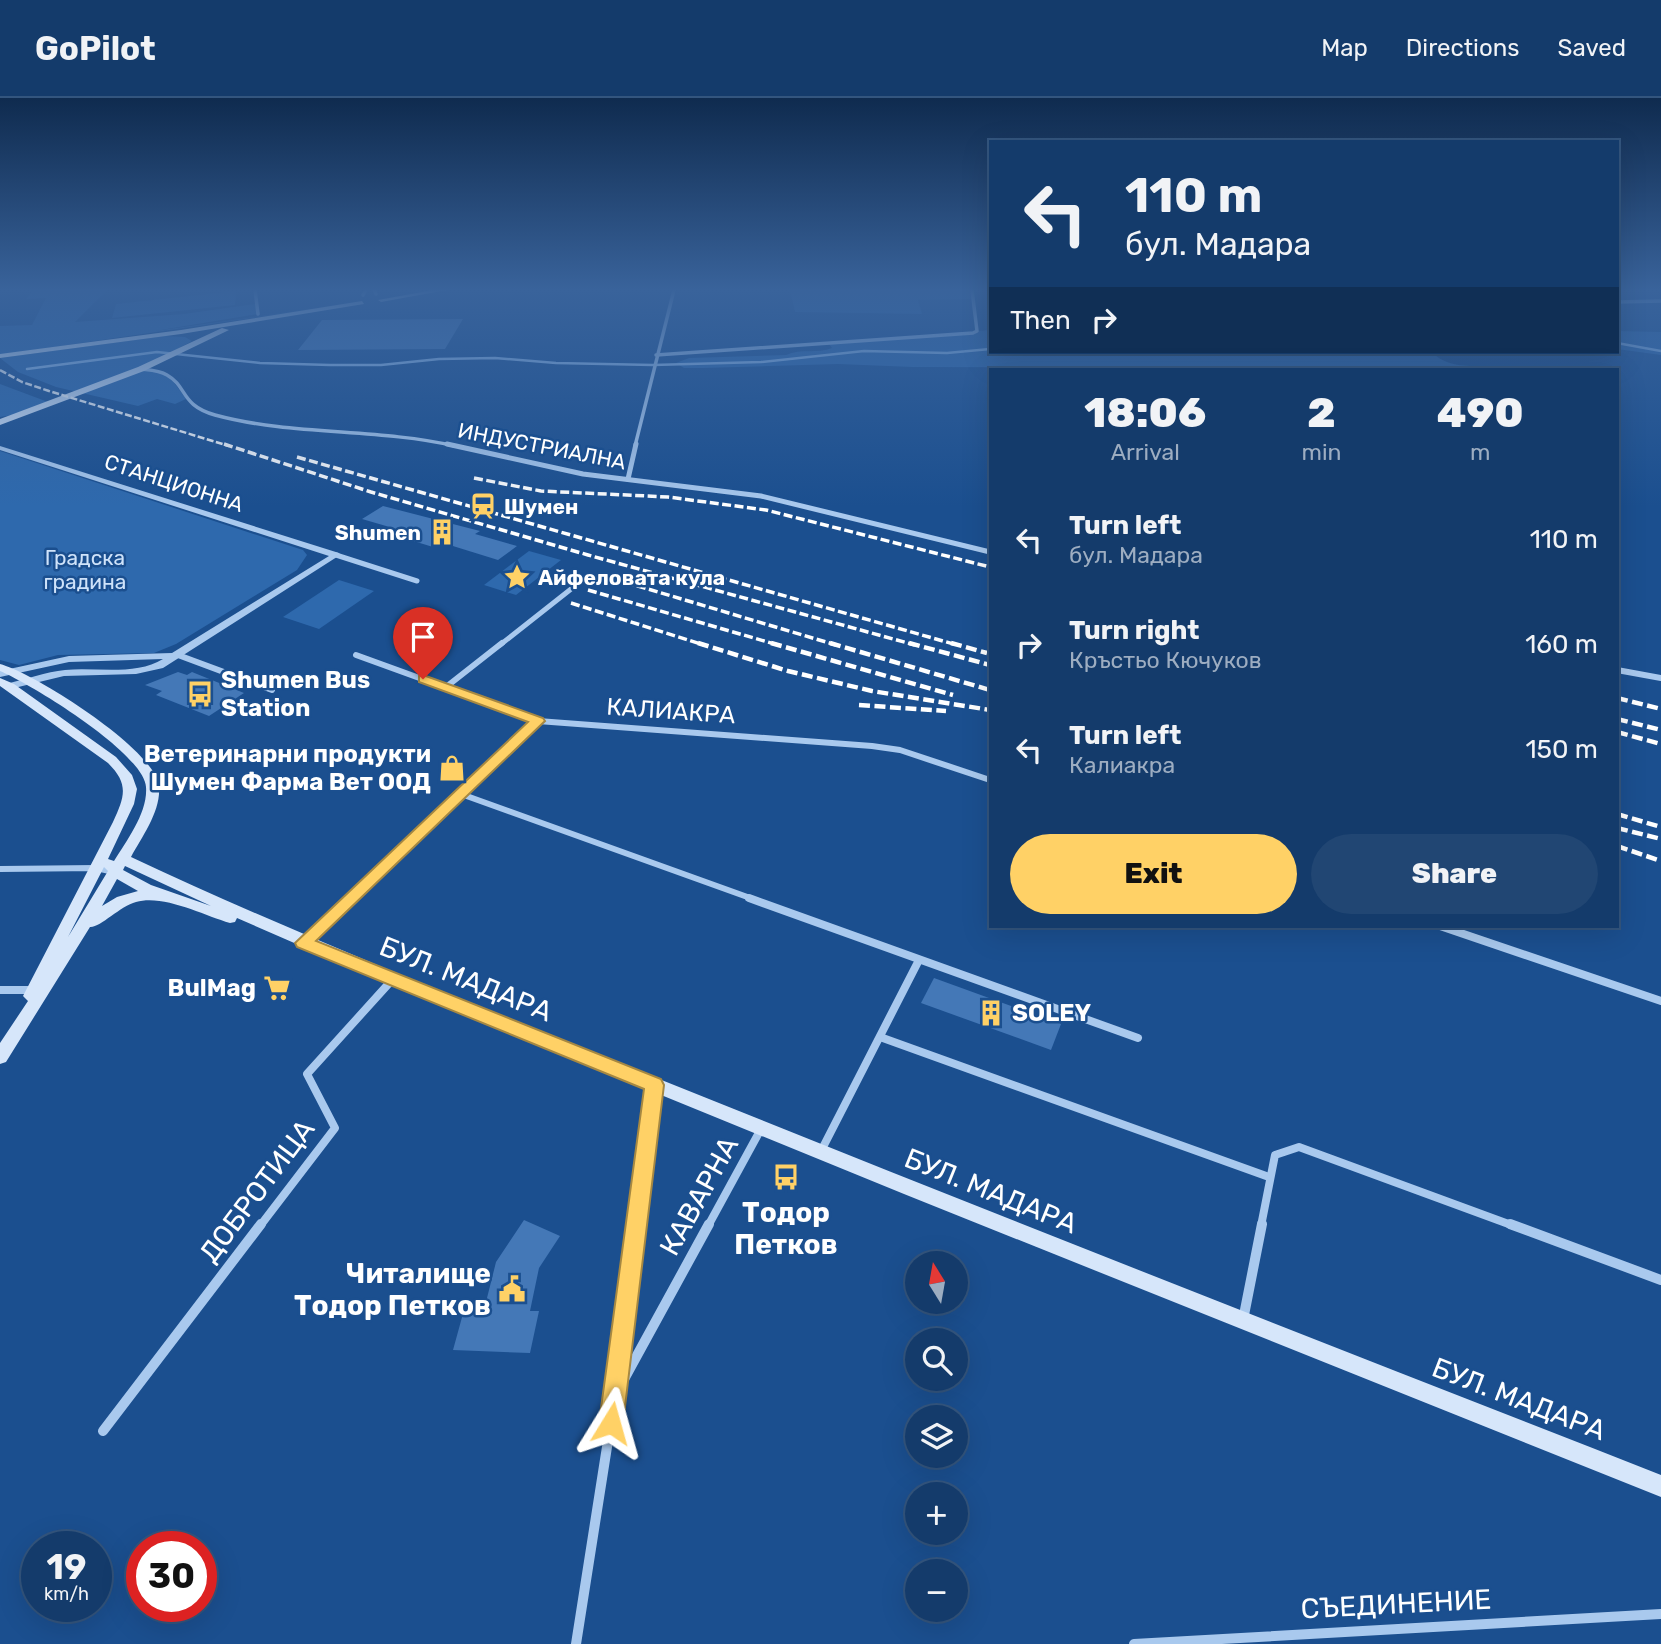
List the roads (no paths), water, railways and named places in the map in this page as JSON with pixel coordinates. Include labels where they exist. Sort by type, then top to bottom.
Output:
[{"type":"main road","points":[[0,422],[156,362]]},
{"type":"main road","points":[[0,667],[32,680],[129,750],[150,772],[153,784],[152,800],[109,863],[34,990],[0,1056]]},
{"type":"main road","points":[[5,683],[125,771],[132,786],[130,803],[109,863],[75,943]]},
{"type":"main road","name":"БУЛ. МАДАРА","points":[[109,863],[160,893],[303,943]]},
{"type":"main road","name":"БУЛ. МАДАРА","points":[[109,863],[820,1153],[1661,1486]]},
{"type":"main road","points":[[0,1056],[75,943],[111,905],[138,895],[160,893]]},
{"type":"street","points":[[628,479],[654,362]]},
{"type":"street","name":"ИНДУСТРИАЛНА","points":[[141,369],[160,371],[170,376],[186,400],[196,408],[216,415],[269,424],[425,439],[561,470],[761,496],[989,552]]},
{"type":"street","name":"СТАНЦИОННА","points":[[0,448],[417,580]]},
{"type":"street","points":[[5,683],[64,673],[149,669],[178,655],[336,555]]},
{"type":"street","points":[[446,687],[585,578]]},
{"type":"street","points":[[0,674],[69,659],[178,655],[272,690]]},
{"type":"street","name":"КАЛИАКРА","points":[[356,655],[538,721],[872,746],[900,750],[989,780]]},
{"type":"street","points":[[1619,670],[1661,678]]},
{"type":"street","points":[[303,943],[538,721]]},
{"type":"street","points":[[461,794],[1138,1038]]},
{"type":"street","points":[[0,869],[109,863]]},
{"type":"street","points":[[1446,928],[1661,1001]]},
{"type":"street","points":[[820,1153],[919,960]]},
{"type":"street","name":"ДОБРОТИЦА","points":[[103,1431],[335,1128],[307,1074],[392,980]]},
{"type":"street","points":[[0,990],[34,990]]},
{"type":"street","points":[[880,1037],[1269,1177]]},
{"type":"street","name":"КАВАРНА","points":[[576,1644],[615,1396],[654,1085]]},
{"type":"street","name":"КАВАРНА","points":[[615,1396],[761,1129]]},
{"type":"street","points":[[1242,1321],[1275,1156],[1299,1147],[1661,1280]]},
{"type":"street","name":"СЪЕДИНЕНИЕ","points":[[1134,1644],[1661,1614]]},
{"type":"waterway","points":[[27,369],[79,362]]},
{"type":"waterway","points":[[252,362],[330,365],[409,362]]},
{"type":"waterway","points":[[546,362],[653,365],[756,362]]},
{"type":"railway","points":[[0,370],[22,382],[49,391],[229,446]]},
{"type":"railway","points":[[224,444],[371,492],[915,645]]},
{"type":"railway","points":[[297,457],[957,645]]},
{"type":"railway","points":[[474,478],[541,491],[668,497],[766,510],[989,567]]},
{"type":"railway","points":[[601,575],[836,645]]},
{"type":"railway","points":[[588,590],[778,645]]},
{"type":"railway","points":[[571,603],[704,645]]},
{"type":"railway","points":[[698,643],[788,671],[872,691],[989,710]]},
{"type":"railway","points":[[771,643],[778,645]]},
{"type":"railway","points":[[830,643],[989,690]]},
{"type":"railway","points":[[909,643],[989,665]]},
{"type":"railway","points":[[951,643],[987,653]]},
{"type":"railway","points":[[778,645],[953,695]]},
{"type":"railway","points":[[1619,698],[1661,709]]},
{"type":"railway","points":[[859,705],[946,711]]},
{"type":"railway","points":[[1619,720],[1661,730]]},
{"type":"railway","points":[[1619,733],[1661,744]]},
{"type":"railway","points":[[1619,815],[1661,827]]},
{"type":"railway","points":[[1619,828],[1661,839]]},
{"type":"railway","points":[[1619,847],[1661,861]]},
{"type":"place","name":"Шумен","points":[[483,506]]},
{"type":"place","name":"Shumen","points":[[442,532]]},
{"type":"place","name":"Айфеловата кула","points":[[517,577]]},
{"type":"place","name":"Shumen Bus Station","points":[[200,694]]},
{"type":"place","name":"Ветеринарни продукти Шумен Фарма Вет ООД","points":[[452,768]]},
{"type":"place","name":"BulMag","points":[[277,988]]},
{"type":"place","name":"SOLEY","points":[[991,1013]]},
{"type":"place","name":"Тодор Петков","points":[[786,1177]]},
{"type":"place","name":"Читалище Тодор Петков","points":[[512,1289]]},
{"type":"park label","name":"Градска градина","points":[[85,569]]}]
